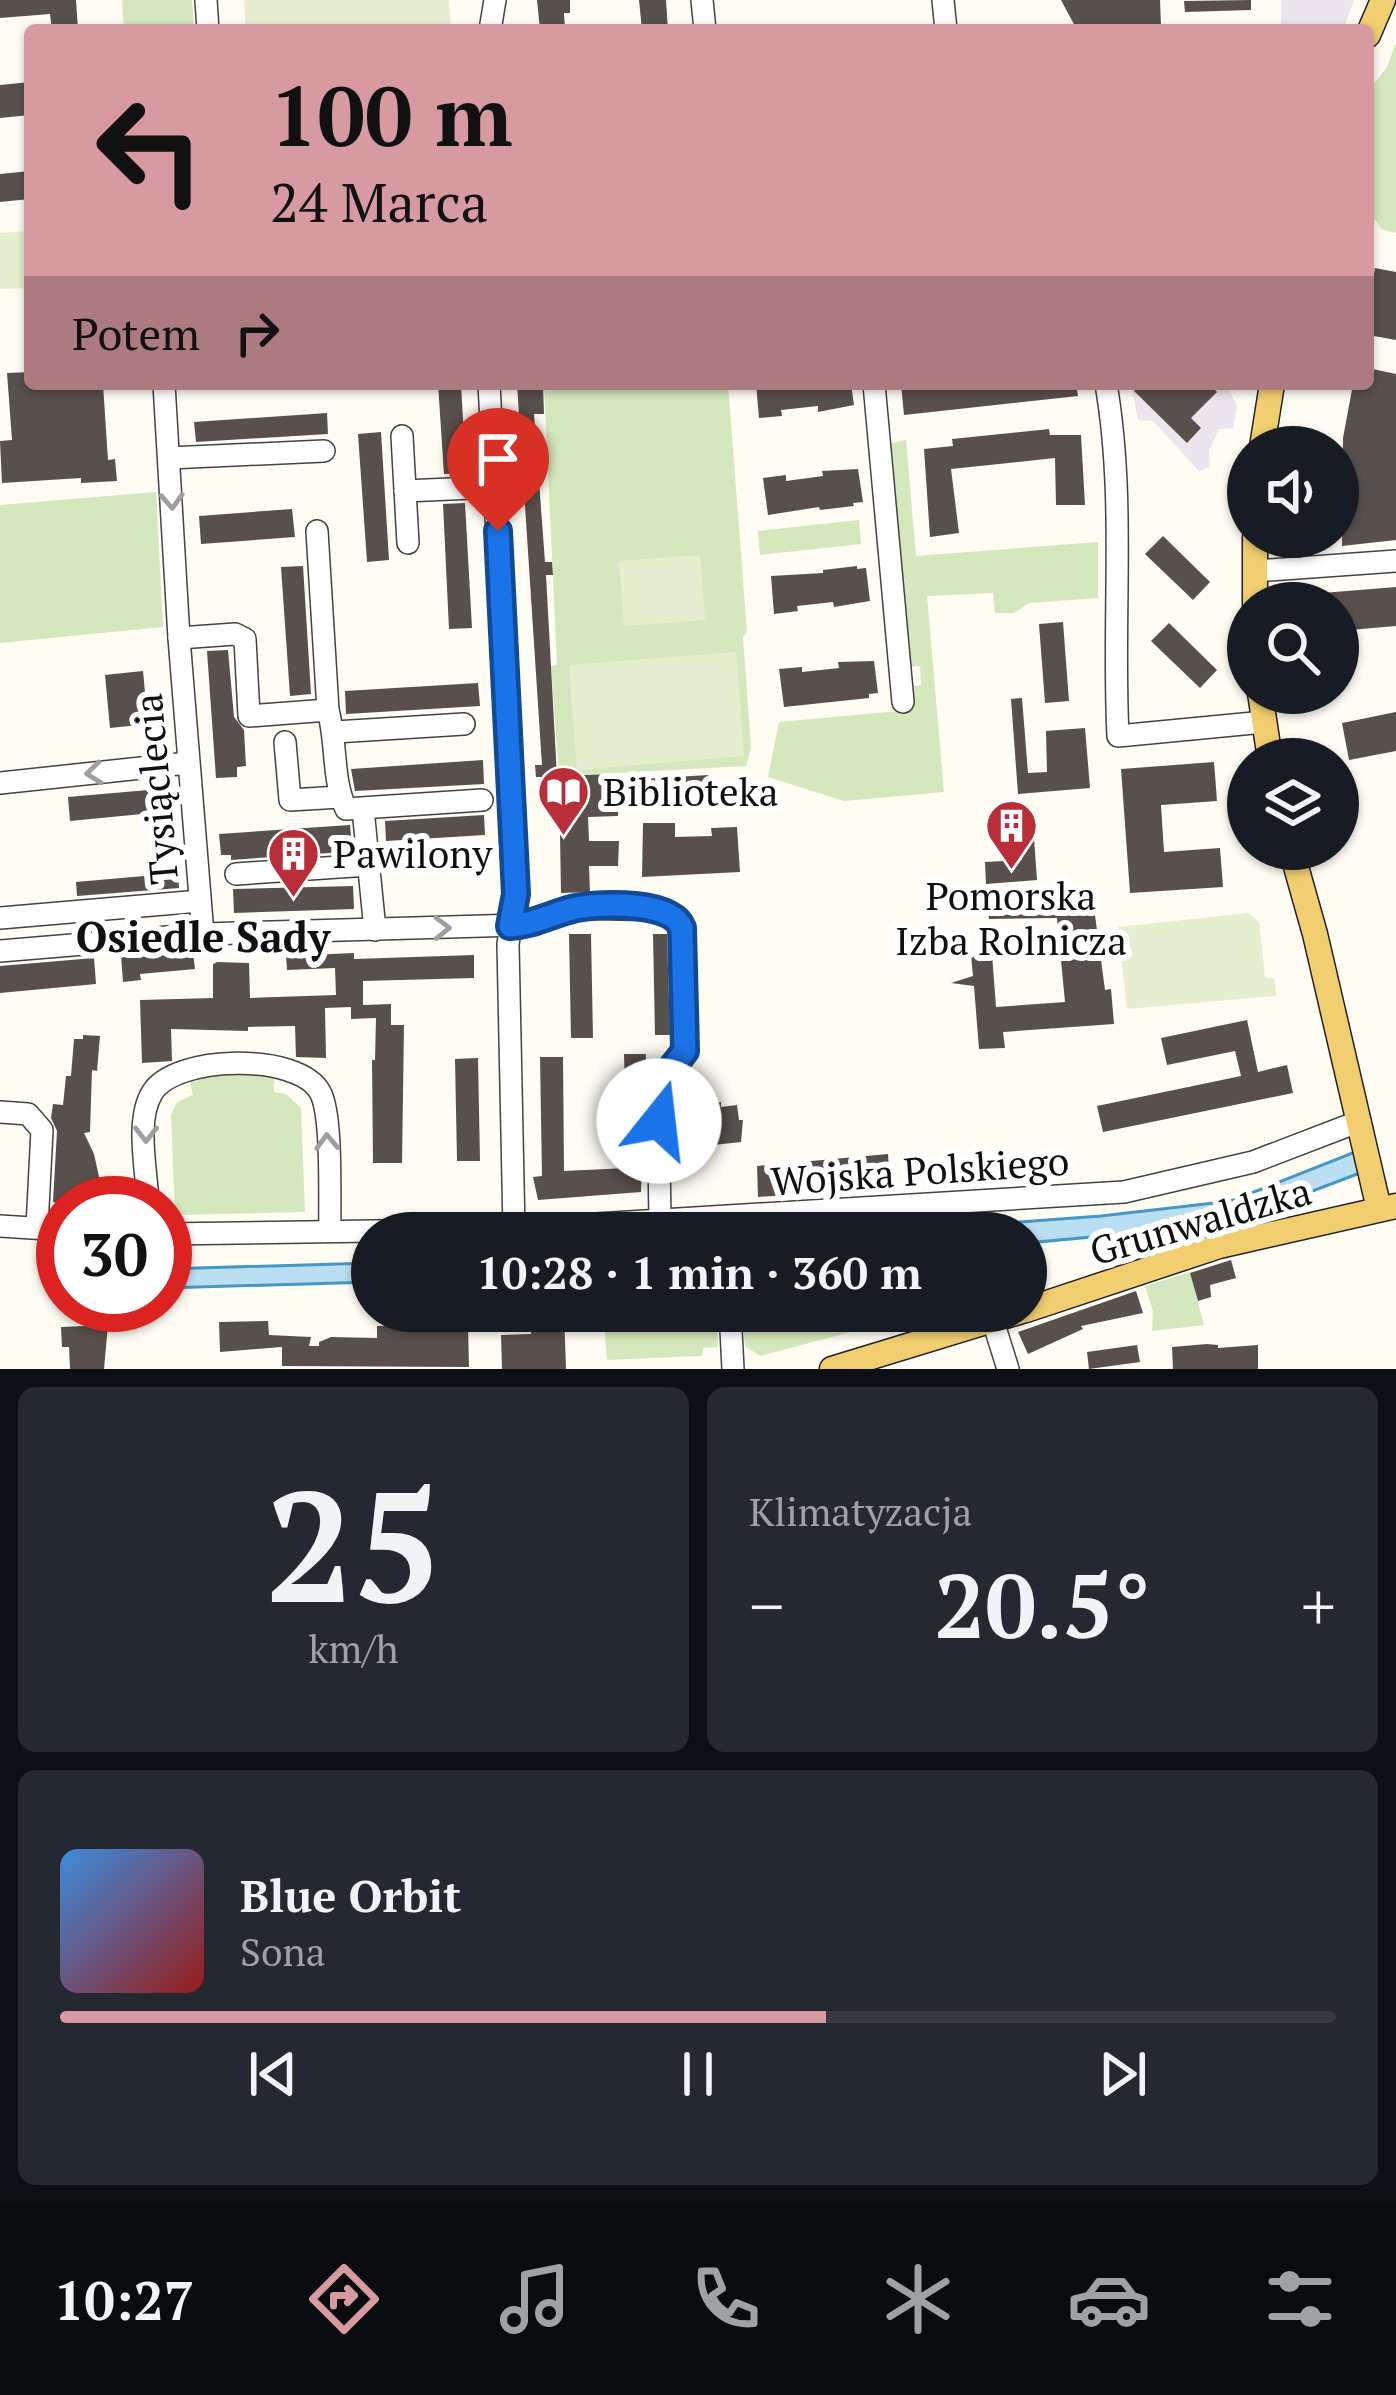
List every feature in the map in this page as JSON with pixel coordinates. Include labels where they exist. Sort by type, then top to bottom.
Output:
[{"type":"main road","points":[[1265,426],[1271,390]]},
{"type":"main road","points":[[1255,558],[1255,582]]},
{"type":"main road","points":[[1263,714],[1267,738]]},
{"type":"main road","points":[[1296,870],[1372,1174],[1388,1208]]},
{"type":"main road","name":"Grunwaldzka","points":[[1047,1302],[1219,1246],[1388,1208]]},
{"type":"main road","name":"Grunwaldzka","points":[[832,1369],[956,1332]]},
{"type":"street","name":"Tysiąclecia","points":[[165,390],[203,934]]},
{"type":"street","points":[[489,390],[516,875],[510,926],[514,1212]]},
{"type":"street","points":[[875,390],[903,701]]},
{"type":"street","points":[[1107,390],[1119,485],[1114,580],[1118,736],[1264,722]]},
{"type":"street","points":[[402,436],[409,542]]},
{"type":"street","points":[[169,458],[324,452]]},
{"type":"street","points":[[405,491],[495,487]]},
{"type":"street","points":[[317,531],[332,721],[340,797],[346,809],[482,800]]},
{"type":"street","points":[[1255,571],[1396,561]]},
{"type":"street","name":"Tysiąclecia","points":[[179,638],[235,634],[244,639],[249,716],[332,721]]},
{"type":"street","points":[[332,721],[464,724]]},
{"type":"street","points":[[285,742],[290,800],[340,797]]},
{"type":"street","points":[[0,783],[188,763]]},
{"type":"street","points":[[364,809],[375,930]]},
{"type":"street","points":[[236,874],[369,865]]},
{"type":"street","points":[[0,918],[200,901]]},
{"type":"street","points":[[0,951],[203,934],[510,926],[532,924],[578,908],[666,910],[678,918],[682,928],[685,1051],[659,1084],[660,1212]]},
{"type":"street","points":[[147,1176],[146,1108],[158,1084],[198,1068],[272,1066],[309,1079],[323,1098],[330,1231]]},
{"type":"street","points":[[0,1112],[28,1114],[42,1130],[40,1176]]},
{"type":"street","name":"Wojska Polskiego","points":[[884,1212],[1155,1188],[1362,1132]]},
{"type":"street","points":[[0,1226],[36,1227]]},
{"type":"street","name":"Wojska Polskiego","points":[[192,1234],[351,1231]]},
{"type":"street","points":[[731,1332],[733,1369]]},
{"type":"street","points":[[996,1332],[1008,1369]]},
{"type":"shaded area","points":[[1281,0],[1354,0],[1345,24],[1281,24]]},
{"type":"shaded area","points":[[1132,390],[1229,390],[1237,406],[1233,426],[1219,429],[1209,451],[1210,467],[1199,471],[1153,421],[1138,420]]},
{"type":"green space","points":[[122,0],[192,0],[194,24],[124,24]]},
{"type":"green space","points":[[244,0],[449,0],[451,24],[246,24]]},
{"type":"green space","points":[[1396,43],[1396,233],[1381,229],[1374,219],[1374,84]]},
{"type":"green space","points":[[24,231],[24,288],[0,289],[0,233]]},
{"type":"green space","points":[[544,390],[728,390],[747,632],[743,637],[751,748],[746,766],[559,776],[551,666],[557,665]]},
{"type":"green space","points":[[906,440],[916,556],[1098,542],[1098,598],[1029,603],[1014,613],[995,613],[993,593],[927,596],[944,792],[844,801],[768,777],[779,722],[910,710],[909,687],[921,685],[920,666],[910,667],[888,444]]},
{"type":"green space","points":[[156,492],[163,627],[0,643],[0,505]]},
{"type":"green space","points":[[859,520],[861,544],[760,555],[758,531]]},
{"type":"green space","points":[[700,555],[705,620],[624,626],[619,561]]},
{"type":"green space","points":[[736,652],[744,756],[577,770],[569,665]]},
{"type":"green space","points":[[1248,913],[1259,922],[1265,978],[1274,978],[1276,996],[1127,1009],[1118,927]]},
{"type":"green space","points":[[235,1072],[274,1074],[274,1092],[286,1094],[301,1108],[305,1212],[192,1215],[192,1176],[173,1176],[171,1115],[177,1102],[193,1095],[189,1079]]},
{"type":"green space","points":[[1190,1272],[1204,1325],[1152,1331],[1153,1311],[1145,1286]]},
{"type":"green space","points":[[605,1332],[718,1332],[718,1347],[703,1348],[702,1356],[607,1360]]},
{"type":"green space","points":[[744,1332],[851,1332],[760,1356],[745,1346]]},
{"type":"water","points":[[1355,1152],[1360,1173],[1223,1225],[1047,1241],[1047,1220],[1231,1201]]},
{"type":"water","points":[[351,1264],[351,1283],[192,1287],[192,1268]]},
{"type":"building","points":[[0,0],[76,0],[78,24],[51,24],[50,14],[0,18]]},
{"type":"building","points":[[537,0],[570,0],[565,24],[539,24]]},
{"type":"building","points":[[639,0],[666,0],[668,24],[641,24]]},
{"type":"building","points":[[1061,0],[1160,0],[1161,24],[1074,24]]},
{"type":"building","points":[[1251,0],[1251,10],[1185,12],[1184,1]]},
{"type":"building","points":[[24,83],[24,116],[0,118],[0,85]]},
{"type":"building","points":[[24,172],[24,200],[0,202],[0,174]]},
{"type":"building","points":[[1375,268],[1396,272],[1396,340],[1374,336]]},
{"type":"building","points":[[1374,369],[1396,374],[1396,540],[1359,544],[1359,426],[1345,426],[1352,390],[1374,390]]},
{"type":"building","points":[[24,372],[24,390],[103,390],[108,460],[115,459],[117,481],[81,483],[81,478],[2,483],[0,441],[12,440],[7,373]]},
{"type":"building","points":[[438,390],[461,390],[466,473],[444,474]]},
{"type":"building","points":[[517,390],[543,390],[544,414],[534,414],[545,562],[552,562],[553,575],[546,575],[557,777],[536,777],[535,765],[542,765]]},
{"type":"building","points":[[757,390],[852,390],[854,405],[818,412],[818,406],[781,410],[782,416],[759,418]]},
{"type":"building","points":[[902,390],[1077,390],[1078,396],[904,415]]},
{"type":"building","points":[[1134,391],[1217,392],[1191,418],[1201,428],[1187,443]]},
{"type":"building","points":[[327,413],[328,434],[196,442],[194,422]]},
{"type":"building","points":[[1049,429],[1050,435],[1081,435],[1085,505],[1056,505],[1055,458],[951,469],[959,533],[930,537],[924,449],[953,446],[952,439]]},
{"type":"building","points":[[381,432],[389,560],[367,562],[358,434]]},
{"type":"building","points":[[858,469],[863,502],[768,515],[763,478],[786,475],[786,481],[823,476],[822,471]]},
{"type":"building","points":[[465,503],[472,628],[449,629],[443,504]]},
{"type":"building","points":[[292,509],[295,537],[201,544],[199,516]]},
{"type":"building","points":[[1163,536],[1210,582],[1193,600],[1145,554]]},
{"type":"building","points":[[303,566],[311,694],[290,696],[281,567]]},
{"type":"building","points":[[866,568],[870,601],[797,606],[798,611],[774,614],[771,576]]},
{"type":"building","points":[[1396,587],[1396,626],[1359,629],[1359,590]]},
{"type":"building","points":[[1063,622],[1069,701],[1045,703],[1039,624]]},
{"type":"building","points":[[1169,623],[1217,670],[1200,688],[1151,641]]},
{"type":"building","points":[[228,650],[234,717],[244,730],[246,766],[237,767],[237,777],[216,778],[207,651]]},
{"type":"building","points":[[874,661],[878,693],[869,698],[784,707],[779,669],[802,667],[802,672],[839,668],[838,662]]},
{"type":"building","points":[[143,671],[148,724],[110,728],[105,675]]},
{"type":"building","points":[[478,683],[480,706],[346,714],[345,691]]},
{"type":"building","points":[[1022,698],[1028,773],[1047,772],[1046,731],[1085,728],[1090,788],[1018,794],[1011,699]]},
{"type":"building","points":[[1396,712],[1396,751],[1359,758],[1359,738],[1345,738],[1342,723]]},
{"type":"building","points":[[483,760],[484,784],[355,791],[351,769]]},
{"type":"building","points":[[1214,762],[1217,801],[1161,805],[1164,852],[1220,848],[1223,887],[1130,893],[1121,769]]},
{"type":"building","points":[[612,774],[612,780],[620,779],[618,816],[588,817],[589,841],[619,841],[618,866],[589,866],[590,892],[561,893],[559,776]]},
{"type":"building","points":[[709,775],[709,789],[640,792],[640,779]]},
{"type":"building","points":[[171,788],[173,811],[70,821],[68,797]]},
{"type":"building","points":[[484,815],[485,835],[386,841],[385,821]]},
{"type":"building","points":[[643,823],[675,823],[675,837],[712,836],[711,828],[737,827],[740,872],[642,877]]},
{"type":"building","points":[[350,825],[352,847],[343,847],[343,852],[231,860],[231,855],[221,855],[219,834]]},
{"type":"building","name":"Pomorska Izba Rolnicza","points":[[1034,838],[1037,880],[986,884],[985,862],[1022,860],[1020,839]]},
{"type":"building","points":[[178,873],[179,888],[77,896],[76,882]]},
{"type":"building","name":"Pawilony","points":[[353,886],[354,909],[234,913],[233,889]]},
{"type":"building","points":[[1093,900],[1114,1024],[1003,1032],[1005,1048],[979,1049],[974,986],[951,983],[973,976],[971,955],[992,954],[996,1007],[1065,1002],[1057,918],[989,919],[988,908]]},
{"type":"building","points":[[569,934],[591,934],[593,1038],[571,1038]]},
{"type":"building","points":[[653,934],[667,934],[670,1035],[655,1035]]},
{"type":"building","points":[[193,953],[195,969],[140,974],[141,980],[123,982],[121,956]]},
{"type":"building","points":[[354,953],[354,959],[474,955],[474,978],[363,981],[363,1005],[391,1004],[391,1025],[404,1025],[402,1163],[373,1163],[376,1018],[351,1019],[351,1007],[325,1008],[326,1058],[296,1057],[295,1026],[248,1027],[248,1031],[171,1029],[172,1061],[142,1063],[140,1000],[213,998],[213,964],[217,962],[249,963],[250,998],[336,995],[335,968],[287,970],[286,956]]},
{"type":"building","points":[[94,958],[96,984],[0,993],[0,966]]},
{"type":"building","points":[[1247,1020],[1258,1072],[1287,1065],[1293,1093],[1103,1132],[1097,1106],[1241,1076],[1235,1051],[1167,1065],[1161,1038]]},
{"type":"building","points":[[83,1035],[100,1036],[97,1071],[92,1070],[90,1132],[84,1133],[99,1176],[54,1176],[53,1104],[63,1105],[74,1039],[83,1039]]},
{"type":"building","points":[[624,1054],[646,1054],[641,1192],[538,1200],[533,1177],[542,1176],[540,1057],[563,1057],[564,1171],[627,1168]]},
{"type":"building","points":[[478,1058],[480,1161],[457,1161],[455,1059]]},
{"type":"building","points":[[708,1102],[721,1102],[721,1107],[737,1105],[739,1120],[743,1120],[741,1142],[695,1147],[692,1110],[709,1108]]},
{"type":"building","points":[[888,1154],[890,1188],[758,1197],[757,1166]]},
{"type":"building","points":[[1231,1260],[1236,1278],[1210,1285],[1211,1297],[1198,1301],[1190,1273]]},
{"type":"building","points":[[1136,1291],[1143,1313],[1081,1326],[1083,1329],[1028,1354],[1018,1332],[1047,1332],[1047,1322]]},
{"type":"building","points":[[268,1321],[269,1335],[311,1337],[309,1346],[319,1346],[331,1337],[377,1338],[377,1332],[468,1332],[469,1367],[282,1366],[282,1347],[220,1352],[219,1322]]},
{"type":"building","points":[[61,1332],[107,1332],[104,1369],[70,1369],[69,1347],[62,1347]]},
{"type":"building","points":[[565,1332],[566,1369],[502,1369],[501,1335]]},
{"type":"building","points":[[1207,1344],[1218,1348],[1258,1345],[1258,1369],[1173,1369],[1172,1347]]},
{"type":"building","points":[[1137,1345],[1140,1362],[1089,1369],[1087,1352]]},
{"type":"place","name":"Biblioteka","points":[[564,837]]},
{"type":"place","name":"Pomorska Izba Rolnicza","points":[[1011,871]]},
{"type":"place","name":"Pawilony","points":[[294,899]]},
{"type":"district","name":"Osiedle Sady","points":[[203,936]]},
{"type":"route","points":[[498,531],[516,894],[510,926],[532,924],[578,908],[666,910],[682,923],[685,1051],[659,1084],[659,1121]]}]
